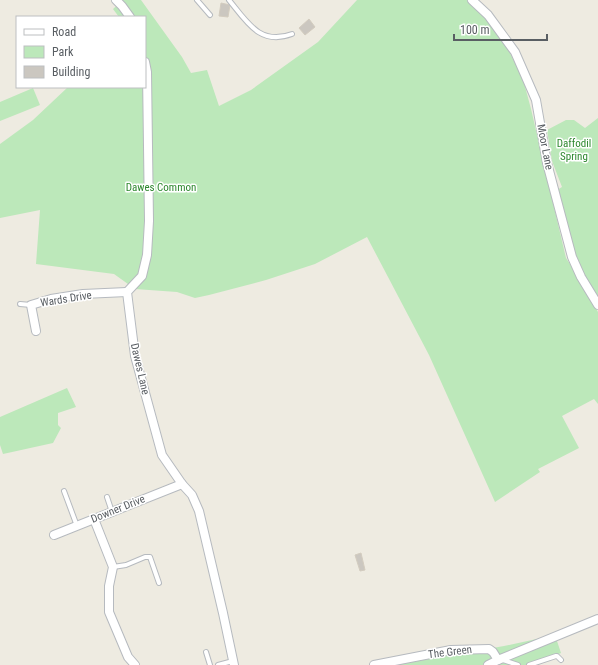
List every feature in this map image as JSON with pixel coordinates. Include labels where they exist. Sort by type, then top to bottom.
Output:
[{"type":"street","points":[[116,0],[129,16]]},
{"type":"street","name":"Moor Lane","points":[[472,0],[488,15],[515,52],[536,100],[547,164],[572,257],[581,278],[598,305]]},
{"type":"street","points":[[127,292],[142,276],[147,255],[149,221],[146,67]]},
{"type":"street","name":"Wards Drive","points":[[36,331],[31,305],[51,299],[83,294],[127,292]]},
{"type":"street","name":"Dawes Lane","points":[[127,292],[135,356],[162,455],[182,484],[192,495],[199,511],[233,663]]},
{"type":"street","name":"Downer Drive","points":[[54,536],[182,484]]},
{"type":"street","points":[[94,519],[113,567],[109,586],[110,612],[128,657],[134,665]]},
{"type":"street","points":[[488,665],[499,659],[598,619]]},
{"type":"street","name":"The Green","points":[[374,665],[451,650],[489,648],[499,659]]},
{"type":"lane","points":[[197,0],[210,15]]},
{"type":"lane","points":[[229,0],[254,29],[264,35],[284,37],[292,34]]},
{"type":"lane","points":[[20,304],[31,305]]},
{"type":"lane","points":[[64,491],[77,526]]},
{"type":"lane","points":[[107,497],[112,512]]},
{"type":"lane","points":[[113,567],[126,566],[145,557],[150,557],[159,583]]},
{"type":"lane","points":[[206,652],[210,665]]},
{"type":"lane","points":[[529,665],[556,656],[561,660]]},
{"type":"lane","points":[[499,659],[518,665]]},
{"type":"lane","points":[[218,665],[233,663]]},
{"type":"green space","name":"Dawes Common","points":[[123,0],[141,0],[182,57],[191,73],[207,70],[219,106],[251,90],[318,42],[357,0],[468,0],[485,18],[508,49],[523,79],[566,258],[598,312],[598,404],[594,399],[562,416],[579,448],[538,469],[540,472],[495,502],[429,355],[367,237],[315,264],[266,280],[195,298],[177,292],[135,289],[114,274],[36,264],[40,210],[0,218],[0,144],[33,120],[67,88],[146,88],[146,16],[118,16],[113,9]]},
{"type":"green space","points":[[33,88],[40,105],[0,121],[0,102]]},
{"type":"green space","name":"Daffodil Spring","points":[[598,118],[598,301],[586,280],[571,245],[557,190],[562,187],[552,161],[547,130],[566,120],[574,120],[585,128]]},
{"type":"green space","points":[[67,388],[76,407],[58,413],[58,425],[61,428],[53,443],[3,454],[0,445],[0,417]]},
{"type":"green space","points":[[555,635],[561,653],[532,665],[395,665],[504,646]]},
{"type":"building","points":[[221,3],[230,5],[228,17],[219,16]]},
{"type":"building","points":[[309,19],[315,27],[305,35],[299,28]]},
{"type":"building","points":[[361,553],[365,570],[360,571],[355,555]]}]
